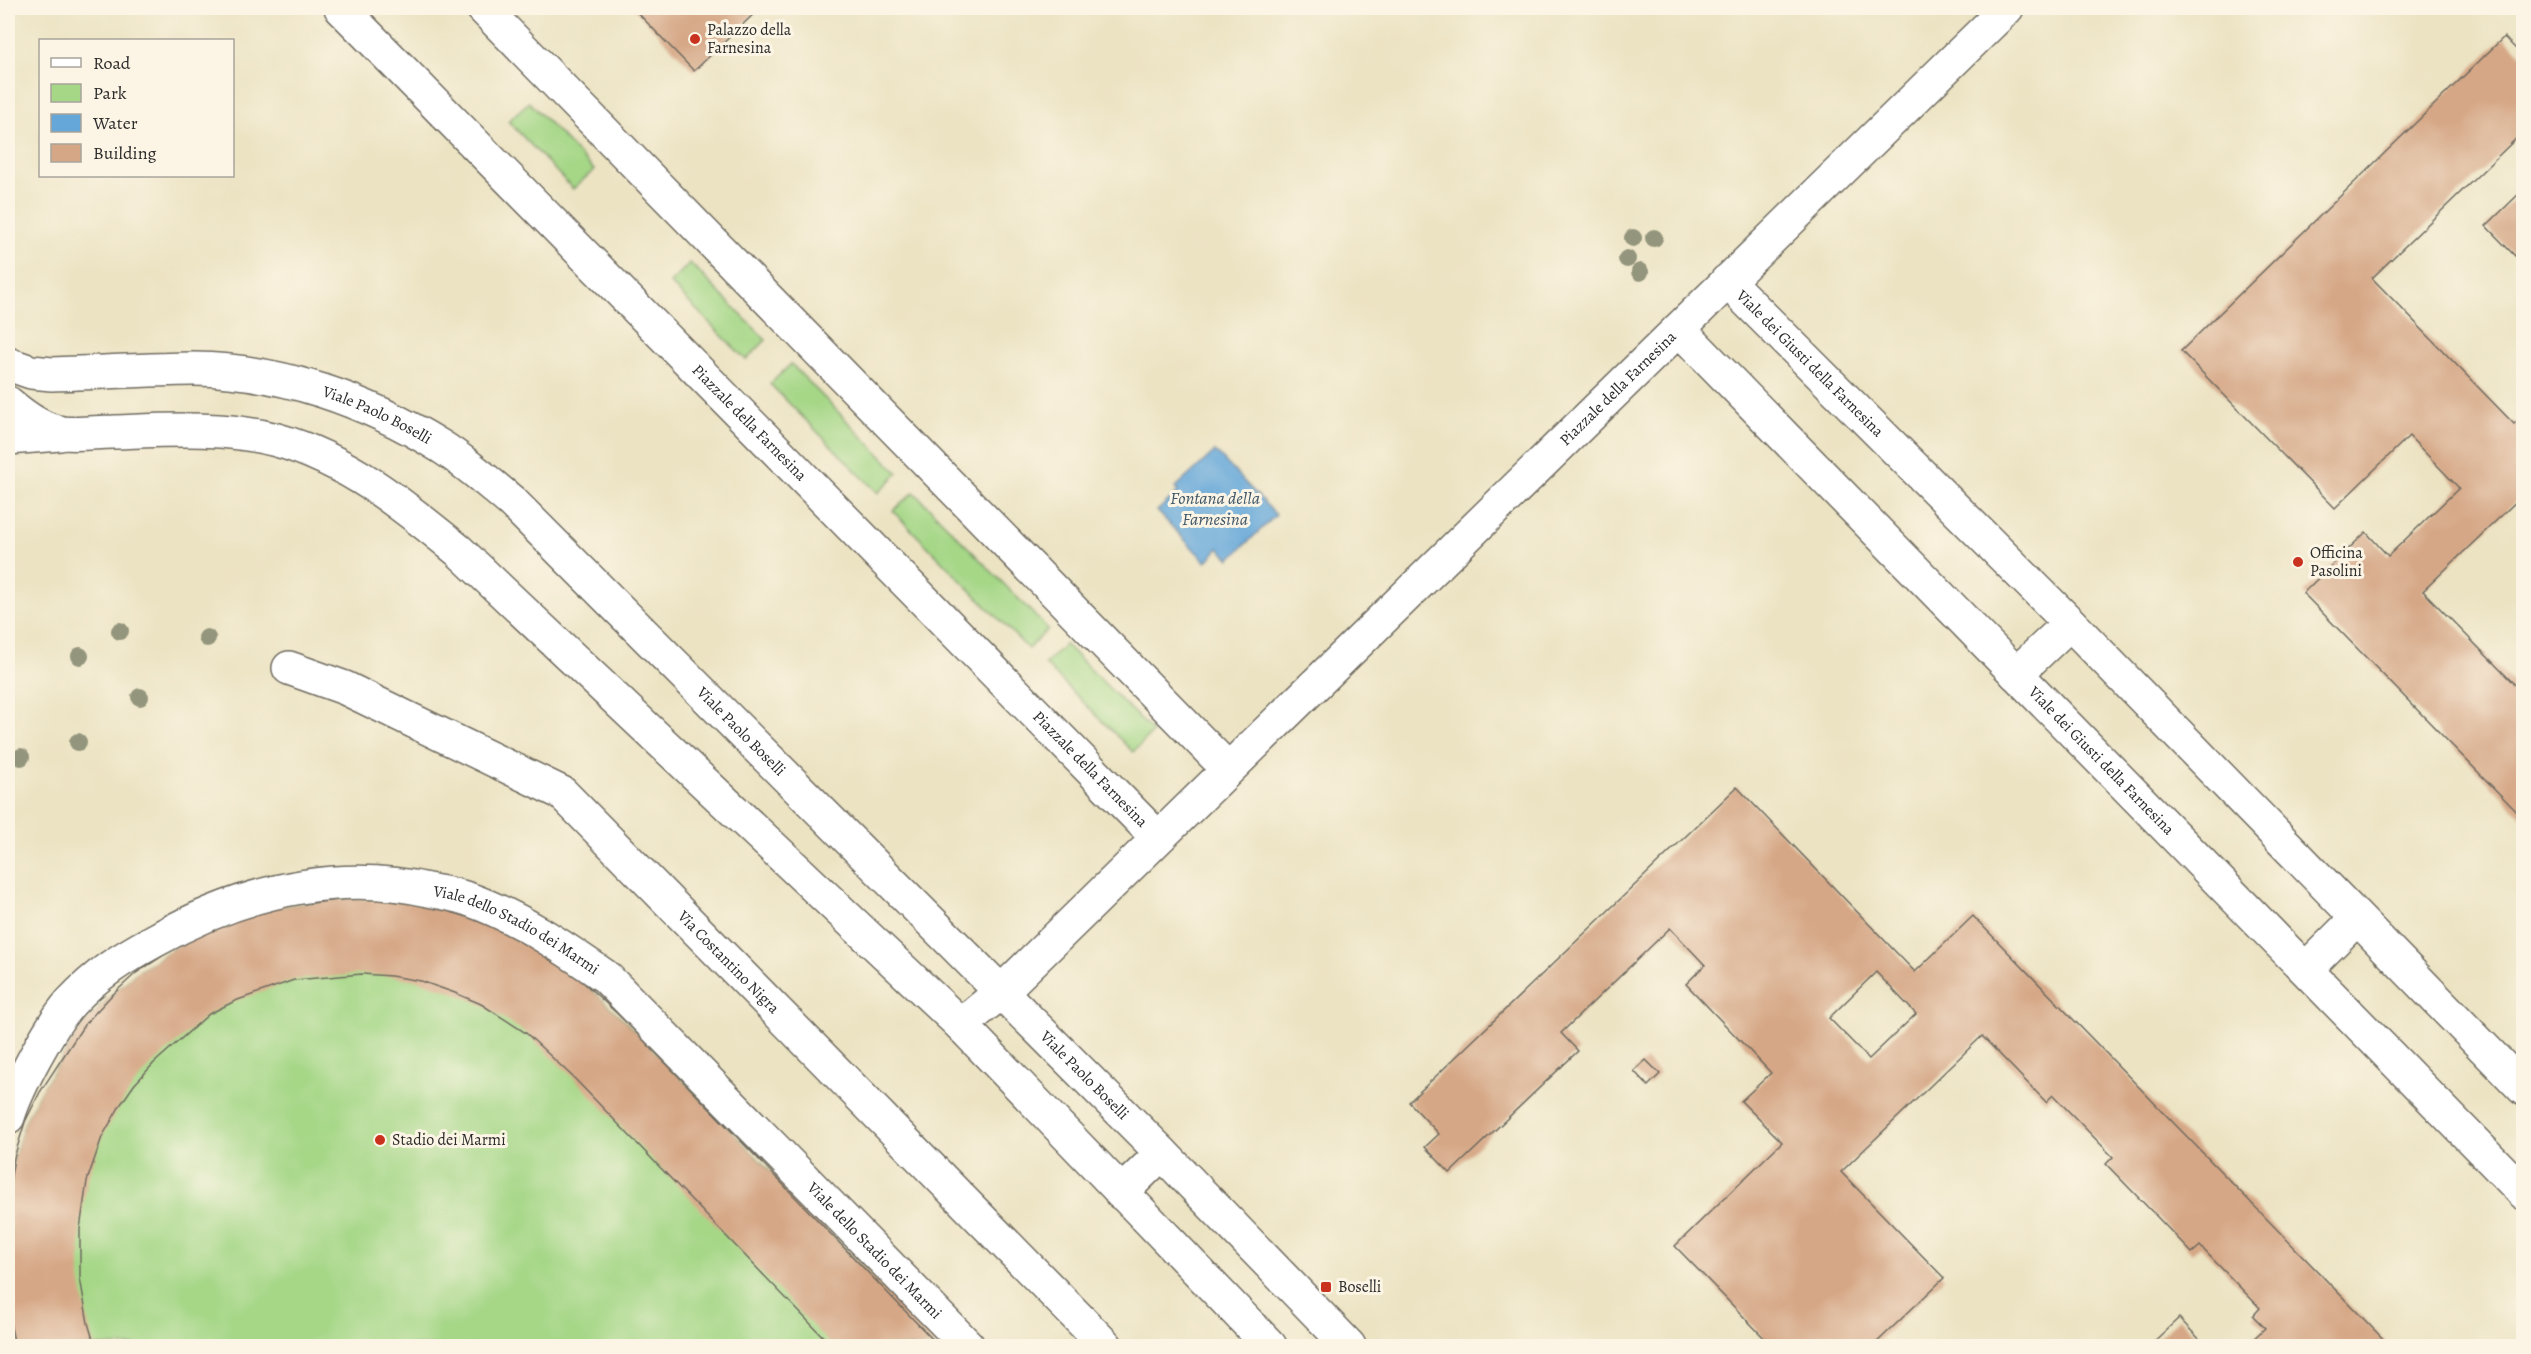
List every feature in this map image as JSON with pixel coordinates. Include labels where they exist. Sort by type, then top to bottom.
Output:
[{"type":"street","name":"Piazzale della Farnesina","points":[[341,8],[1156,837]]},
{"type":"street","points":[[483,8],[1227,768]]},
{"type":"street","name":"Piazzale della Farnesina","points":[[961,1025],[1000,992],[1156,837],[2007,8]]},
{"type":"street","name":"Viale dei Giusti della Farnesina","points":[[1727,281],[2070,623],[2523,1089]]},
{"type":"street","name":"Viale dei Giusti della Farnesina","points":[[1679,329],[2523,1192]]},
{"type":"street","name":"Viale Paolo Boselli","points":[[8,364],[31,372],[52,374],[194,369],[276,378],[311,386],[348,401],[440,446],[512,502],[1162,1153],[1349,1347]]},
{"type":"street","points":[[8,403],[31,421],[62,433]]},
{"type":"street","points":[[8,438],[62,433],[190,430],[237,434],[275,440],[305,450],[364,478],[393,498],[459,551],[961,1025],[1270,1347]]},
{"type":"street","points":[[2016,674],[2070,623]]},
{"type":"street","name":"Via Costantino Nigra","points":[[289,668],[345,688],[562,793],[1106,1347]]},
{"type":"street","name":"Viale dello Stadio dei Marmi","points":[[8,1117],[38,1052],[69,1003],[113,963],[172,931],[231,904],[300,886],[346,882],[409,885],[467,898],[513,918],[559,944],[606,977],[968,1347]]},
{"type":"street","points":[[2306,969],[2356,919]]},
{"type":"street","points":[[1121,1193],[1162,1153]]},
{"type":"green space","points":[[529,102],[594,170],[573,189],[508,121]]},
{"type":"green space","points":[[690,263],[766,340],[746,360],[670,283]]},
{"type":"green space","points":[[791,364],[898,473],[878,493],[770,384]]},
{"type":"green space","points":[[914,492],[1048,629],[1028,649],[893,511]]},
{"type":"green space","points":[[1065,644],[1153,732],[1133,752],[1045,664]]},
{"type":"green space","name":"Stadio dei Marmi","points":[[347,899],[401,903],[454,913],[505,931],[553,958],[626,1022],[939,1346],[15,1346],[8,1313],[8,1194],[14,1158],[25,1122],[40,1092],[84,1025],[136,973],[173,949],[276,907]]},
{"type":"water","name":"Fontana della Farnesina","points":[[1215,451],[1276,515],[1230,559],[1219,548],[1206,562],[1157,511],[1178,492],[1175,488]]},
{"type":"building","name":"Palazzo della Farnesina","points":[[633,8],[760,8],[694,71]]},
{"type":"building","points":[[2504,37],[2524,57],[2524,131],[2372,278],[2514,424],[2524,415],[2524,494],[2423,591],[2524,694],[2524,819],[2303,593],[2366,532],[2388,556],[2459,488],[2409,436],[2335,508],[2181,351]]},
{"type":"building","points":[[2524,189],[2524,248],[2515,256],[2486,226]]},
{"type":"building","points":[[1737,787],[1915,972],[1973,916],[2390,1346],[2250,1346],[2248,1344],[2265,1328],[2253,1316],[2260,1308],[2200,1246],[2192,1253],[2106,1164],[2113,1157],[2053,1095],[2046,1102],[1982,1036],[1841,1172],[1944,1278],[1873,1346],[1772,1346],[1675,1246],[1782,1142],[1741,1101],[1771,1073],[1686,984],[1705,965],[1670,928],[1561,1033],[1578,1051],[1450,1173],[1425,1147],[1439,1134],[1409,1102]],"holes":[[[1876,972],[1916,1014],[1869,1059],[1829,1018]]]},
{"type":"building","points":[[347,899],[387,899],[423,904],[469,917],[510,934],[552,958],[583,982],[626,1022],[939,1346],[832,1346],[575,1079],[526,1033],[481,1004],[455,993],[421,981],[362,974],[294,980],[235,1001],[209,1014],[154,1063],[134,1085],[102,1137],[87,1181],[80,1229],[80,1278],[88,1323],[95,1346],[15,1346],[8,1313],[8,1194],[14,1158],[25,1122],[40,1092],[84,1025],[136,973],[206,931],[276,907]]},
{"type":"building","points":[[1646,1060],[1660,1074],[1648,1086],[1634,1071]]},
{"type":"building","points":[[2179,1318],[2206,1346],[2149,1346]]},
{"type":"place","name":"Palazzo della Farnesina","points":[[695,39]]},
{"type":"place","name":"Officina Pasolini","points":[[2298,562]]},
{"type":"place","name":"Stadio dei Marmi","points":[[380,1140]]},
{"type":"place","name":"Boselli","points":[[1326,1287]]}]
